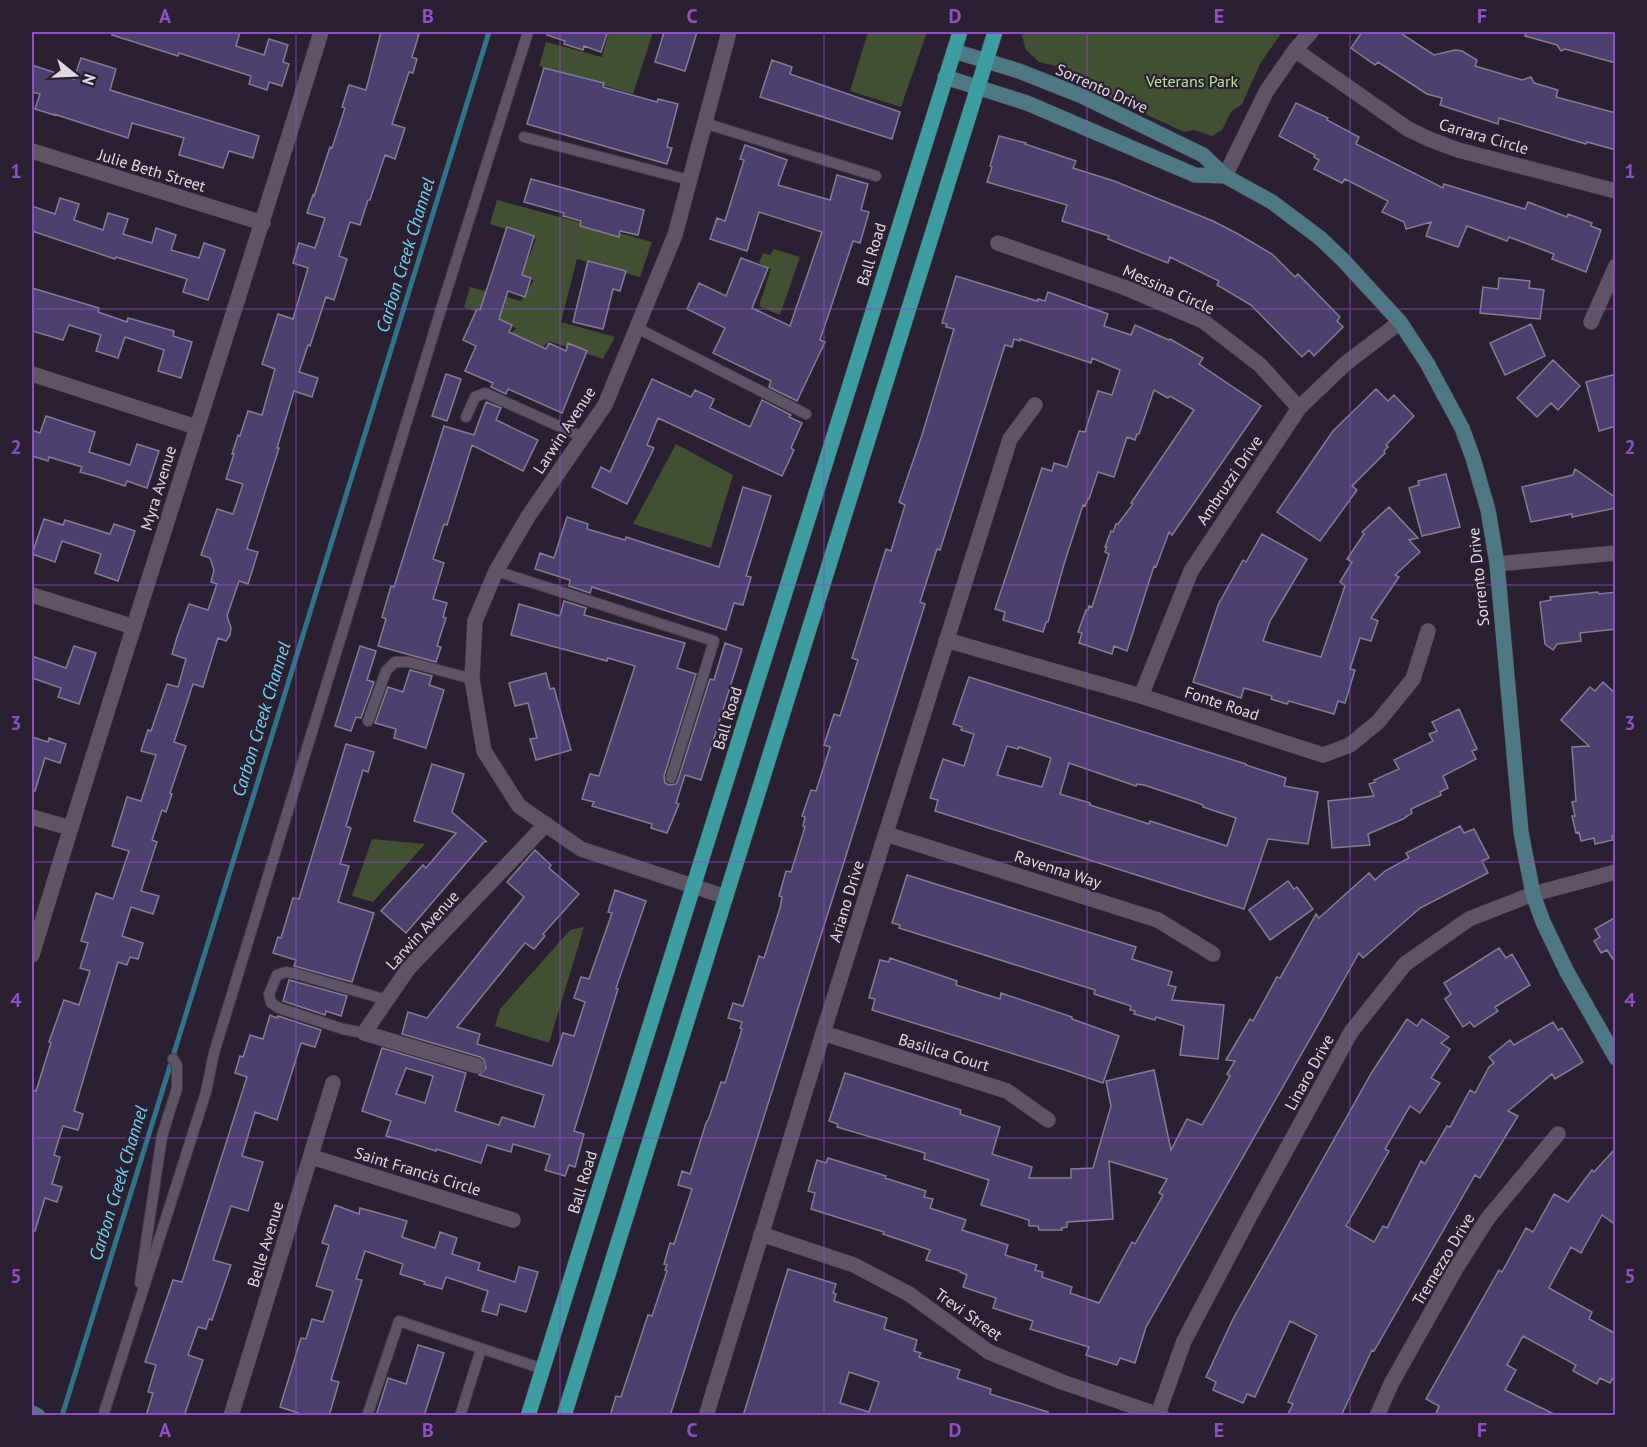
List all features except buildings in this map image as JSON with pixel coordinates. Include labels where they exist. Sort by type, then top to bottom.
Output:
[{"type":"main road","name":"Ball Road","points":[[528,1416],[960,32]]},
{"type":"main road","points":[[564,1416],[995,32]]},
{"type":"street","name":"Myra Avenue","points":[[32,955],[321,32]]},
{"type":"street","name":"Larwin Avenue","points":[[726,897],[581,849],[519,806],[484,751],[472,679],[475,621],[496,571],[529,515],[605,405],[675,235],[729,32]]},
{"type":"street","points":[[1225,176],[1266,92],[1295,50],[1311,32]]},
{"type":"street","name":"Carrara Circle","points":[[1295,50],[1408,129],[1429,139],[1458,150],[1616,191]]},
{"type":"street","name":"Sorrento Drive","points":[[954,51],[1019,71],[1092,101],[1203,155],[1225,176],[1272,202],[1320,238],[1400,322],[1433,372],[1466,438],[1488,510],[1497,564],[1520,821],[1533,894],[1543,922],[1567,972],[1616,1058]]},
{"type":"street","name":"Sorrento Drive","points":[[945,77],[1027,103],[1195,175],[1225,176]]},
{"type":"street","name":"Julie Beth Street","points":[[32,151],[263,223]]},
{"type":"street","name":"Messina Circle","points":[[998,243],[1126,288],[1203,321],[1260,365],[1299,408]]},
{"type":"street","points":[[1591,321],[1616,266]]},
{"type":"street","name":"Ambruzzi Drive","points":[[1141,696],[1191,571],[1299,408],[1345,364],[1400,322]]},
{"type":"street","points":[[32,374],[196,427]]},
{"type":"street","name":"Ariano Drive","points":[[706,1416],[823,1033],[1010,439],[1035,405]]},
{"type":"street","points":[[1497,564],[1616,553]]},
{"type":"street","points":[[32,596],[134,627]]},
{"type":"street","name":"Fonte Road","points":[[946,640],[1141,696],[1323,755],[1350,745],[1378,722],[1413,679],[1428,631]]},
{"type":"street","points":[[32,817],[70,828]]},
{"type":"street","name":"Larwin Avenue","points":[[364,1033],[408,969],[546,825]]},
{"type":"street","name":"Ravenna Way","points":[[886,834],[1158,920],[1213,954]]},
{"type":"street","name":"Linaro Drive","points":[[1160,1415],[1184,1341],[1251,1214],[1351,1032],[1405,964],[1469,919],[1533,894],[1616,872]]},
{"type":"street","points":[[364,1033],[477,1066]]},
{"type":"street","name":"Basilica Court","points":[[823,1033],[1006,1091],[1048,1120]]},
{"type":"street","name":"Belle Avenue","points":[[231,1416],[333,1083]]},
{"type":"street","name":"Tremezzo Drive","points":[[1377,1416],[1391,1384],[1460,1262],[1488,1218],[1558,1134]]},
{"type":"street","name":"Saint Francis Circle","points":[[312,1156],[513,1220]]},
{"type":"street","name":"Trevi Street","points":[[761,1234],[854,1264],[909,1294],[989,1352],[1062,1382],[1160,1415]]},
{"type":"street","points":[[32,1414],[38,1416]]},
{"type":"lane","points":[[103,1416],[206,1092],[214,1053],[528,32]]},
{"type":"lane","points":[[704,123],[876,176]]},
{"type":"lane","points":[[524,137],[689,180]]},
{"type":"lane","points":[[637,328],[806,414]]},
{"type":"lane","points":[[466,417],[474,398],[486,393],[583,437]]},
{"type":"lane","points":[[496,571],[714,641],[671,778]]},
{"type":"lane","points":[[368,721],[386,671],[395,662],[410,662],[472,679]]},
{"type":"lane","points":[[364,1033],[343,1029],[279,1008],[271,1003],[269,994],[277,975],[286,972],[297,974],[387,1000]]},
{"type":"lane","points":[[135,1316],[162,1136],[177,1088],[177,1065],[173,1059]]},
{"type":"lane","points":[[367,1416],[399,1321],[543,1369]]},
{"type":"lane","points":[[460,1416],[481,1348]]},
{"type":"green space","points":[[609,32],[653,32],[633,94],[539,66],[546,42],[602,57]]},
{"type":"green space","points":[[868,32],[927,32],[901,107],[850,91]]},
{"type":"green space","name":"Veterans Park","points":[[1023,32],[1282,32],[1260,64],[1242,104],[1231,112],[1222,130],[1212,136],[1194,130],[1184,132],[1065,77],[1056,66],[1039,62],[1026,50]]},
{"type":"green space","points":[[497,200],[652,242],[640,277],[577,259],[561,322],[615,337],[603,359],[549,341],[542,348],[512,333],[516,328],[464,307],[470,287],[521,301],[534,280],[521,277],[536,239],[490,224]]},
{"type":"green space","points":[[774,249],[800,257],[780,315],[759,306],[771,269],[759,263],[763,253],[770,255]]},
{"type":"green space","points":[[676,444],[733,475],[711,548],[633,524]]},
{"type":"green space","points":[[372,839],[425,844],[373,902],[352,896]]},
{"type":"green space","points":[[584,927],[549,1043],[495,1026],[500,1009],[570,930]]},
{"type":"waterway","name":"Carbon Creek Channel","points":[[62,1416],[489,32]]}]
